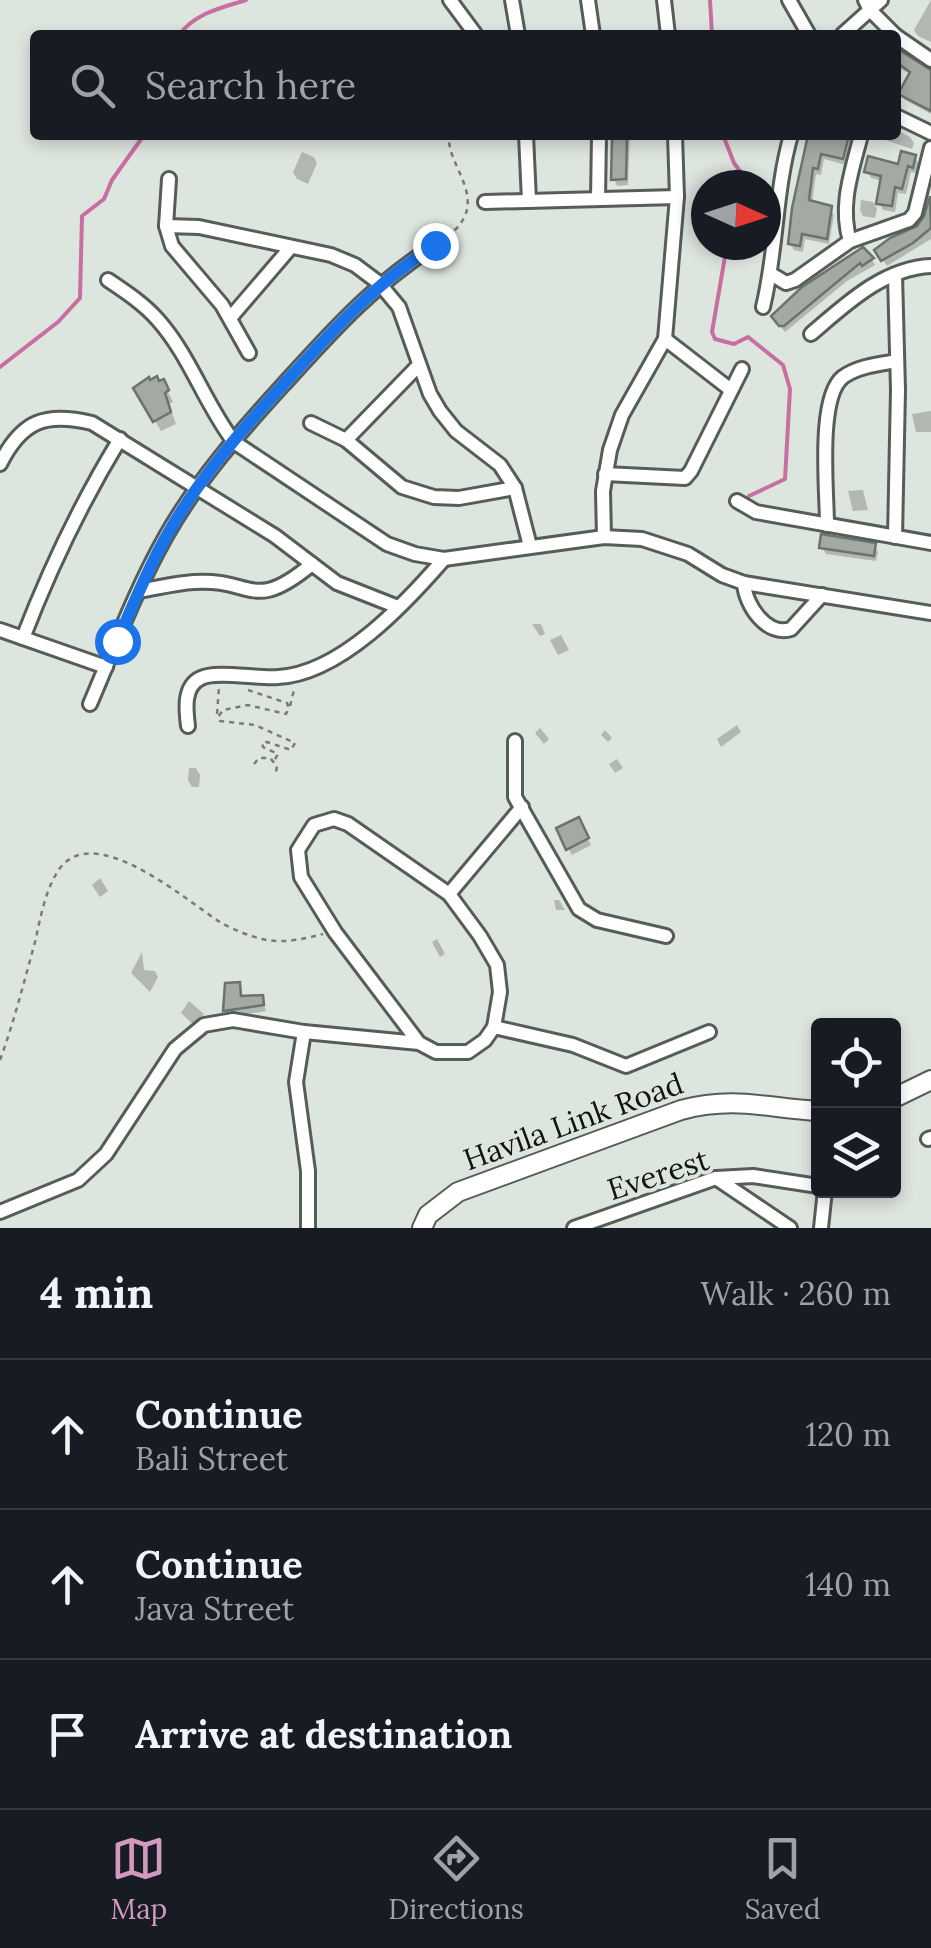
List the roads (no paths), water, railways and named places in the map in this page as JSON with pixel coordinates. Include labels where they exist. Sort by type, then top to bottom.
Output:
[{"type":"street","points":[[450,0],[472,30]]},
{"type":"street","points":[[512,0],[517,30]]},
{"type":"street","points":[[588,0],[592,30]]},
{"type":"street","points":[[664,0],[667,30]]},
{"type":"street","points":[[789,0],[806,30]]},
{"type":"street","points":[[847,30],[872,3],[892,30]]},
{"type":"street","points":[[901,39],[931,60]]},
{"type":"street","points":[[901,119],[931,134]]},
{"type":"street","points":[[526,140],[529,202]]},
{"type":"street","points":[[598,199],[599,140]]},
{"type":"street","points":[[604,537],[606,474],[622,415],[665,338],[677,197],[675,140]]},
{"type":"street","points":[[764,307],[772,274],[789,140]]},
{"type":"street","points":[[850,241],[844,221],[845,202],[860,140]]},
{"type":"street","points":[[772,274],[786,283],[795,280],[850,241],[909,220],[915,213],[931,148]]},
{"type":"street","points":[[169,179],[166,226],[172,246],[231,317],[249,353]]},
{"type":"street","points":[[485,202],[677,197]]},
{"type":"street","points":[[166,226],[199,226],[332,255],[355,265],[380,284],[400,307],[419,365],[440,411],[456,431],[500,465],[514,488],[530,546]]},
{"type":"street","points":[[90,704],[166,536],[197,487],[354,308],[435,245]]},
{"type":"street","points":[[231,317],[291,246]]},
{"type":"street","points":[[810,334],[876,282],[931,266]]},
{"type":"street","points":[[895,275],[895,537]]},
{"type":"street","points":[[108,280],[138,300],[159,321],[234,442],[388,544],[415,554],[444,558],[604,537],[642,538],[668,546],[744,583],[931,612]]},
{"type":"street","points":[[665,338],[731,390]]},
{"type":"street","points":[[827,525],[828,410],[832,390],[844,377],[861,369],[897,361]]},
{"type":"street","points":[[346,440],[419,365]]},
{"type":"street","points":[[606,474],[685,478],[742,369]]},
{"type":"street","points":[[0,464],[20,434],[39,421],[67,417],[92,423],[275,536],[337,583],[398,607]]},
{"type":"street","points":[[311,423],[346,440],[402,487],[434,497],[460,498],[514,488]]},
{"type":"street","points":[[23,638],[47,574],[80,506],[120,439]]},
{"type":"street","points":[[737,501],[756,512],[931,543]]},
{"type":"street","points":[[188,726],[185,704],[194,683],[204,675],[281,678],[320,668],[398,607],[444,558]]},
{"type":"street","points":[[140,591],[194,582],[267,592],[287,585],[312,564]]},
{"type":"street","points":[[744,583],[747,603],[775,630],[784,632],[791,630],[822,595]]},
{"type":"street","points":[[0,630],[106,667]]},
{"type":"street","points":[[515,741],[515,796],[579,910],[597,920],[666,936]]},
{"type":"street","points":[[450,894],[522,807]]},
{"type":"street","points":[[0,1212],[78,1180],[106,1154],[175,1049],[204,1025],[233,1020],[304,1032],[419,1043],[436,1052],[468,1052],[485,1040],[494,1027],[500,992],[497,965],[450,894],[348,824],[334,819],[314,826],[298,850],[300,877],[334,932],[419,1043]]},
{"type":"street","points":[[494,1027],[573,1045],[626,1066],[709,1032]]},
{"type":"street","points":[[304,1032],[296,1082],[308,1170],[308,1228]]},
{"type":"street","points":[[901,1095],[931,1080]]},
{"type":"street","name":"Havila Link Road","points":[[422,1228],[428,1215],[458,1192],[681,1110],[706,1103],[743,1101],[811,1110]]},
{"type":"street","name":"Everest","points":[[574,1228],[716,1178],[754,1176],[811,1185]]},
{"type":"street","points":[[716,1178],[790,1228]]},
{"type":"street","points":[[821,1228],[824,1198]]},
{"type":"waterway","points":[[183,30],[201,16],[246,0]]},
{"type":"waterway","points":[[710,0],[712,30]]},
{"type":"waterway","points":[[0,367],[58,322],[80,298],[82,216],[104,199],[112,180],[140,140]]},
{"type":"waterway","points":[[725,140],[739,170]]},
{"type":"waterway","points":[[724,260],[712,332],[715,339],[734,344],[748,337],[783,365],[790,389],[785,479],[749,496]]}]
